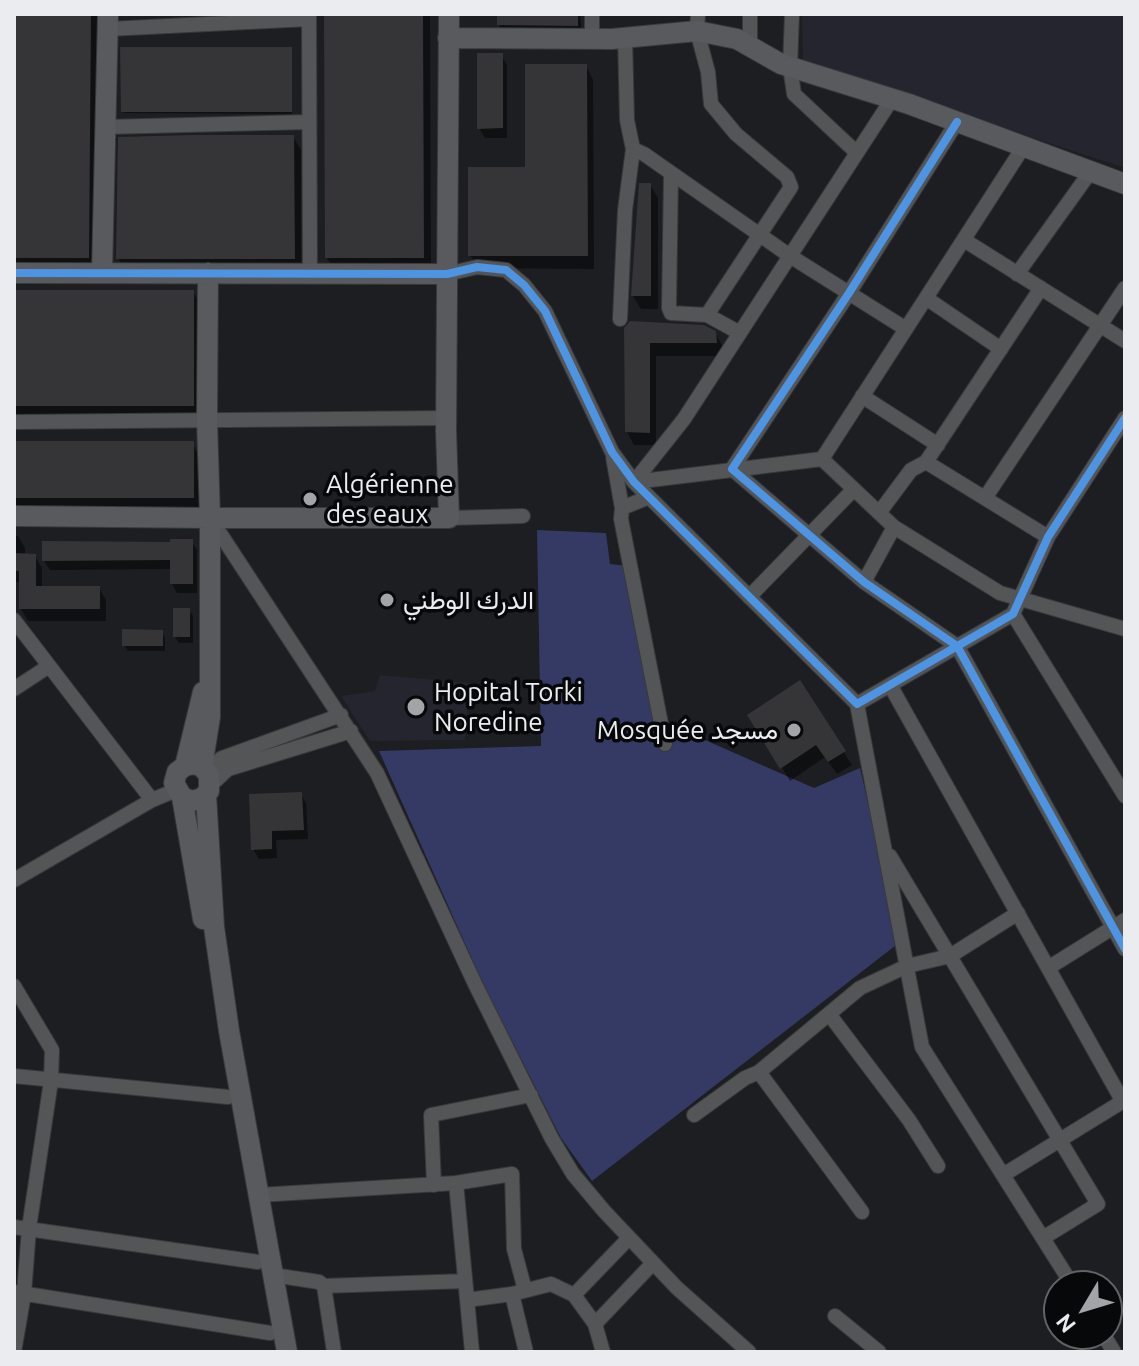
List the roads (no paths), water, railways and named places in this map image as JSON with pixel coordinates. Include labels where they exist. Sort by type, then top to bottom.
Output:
[{"type":"street","points":[[449,14],[446,418],[449,518]]},
{"type":"street","points":[[592,14],[592,39]]},
{"type":"street","points":[[750,14],[750,47]]},
{"type":"street","points":[[792,14],[790,67],[799,101],[857,153]]},
{"type":"street","points":[[102,273],[108,21],[309,16],[310,274]]},
{"type":"street","points":[[448,38],[625,37],[697,22],[790,67],[892,99],[1125,184]]},
{"type":"street","points":[[697,22],[708,72],[711,104],[736,134],[790,182],[788,192],[707,315]]},
{"type":"street","points":[[620,319],[625,210],[633,149],[627,120],[625,37]]},
{"type":"street","points":[[634,482],[684,419],[892,99]]},
{"type":"street","points":[[105,127],[309,122]]},
{"type":"street","points":[[732,469],[849,293],[957,122]]},
{"type":"street","points":[[822,459],[1024,146]]},
{"type":"street","points":[[633,149],[790,256],[906,329]]},
{"type":"street","points":[[1017,274],[1091,171]]},
{"type":"street","points":[[671,175],[671,313],[707,315],[740,333]]},
{"type":"street","points":[[964,240],[1125,341]]},
{"type":"street","points":[[14,273],[447,274],[477,267],[506,270],[524,285],[545,311],[612,452],[634,482],[857,704],[922,1047],[1063,1270]]},
{"type":"street","points":[[19,1293],[272,1343],[259,1195],[229,1031],[214,927],[202,777],[199,701],[208,676],[210,518],[208,273]]},
{"type":"street","points":[[879,513],[911,470],[926,462],[1041,288]]},
{"type":"street","points":[[985,498],[1125,288]]},
{"type":"street","points":[[926,298],[1001,349]]},
{"type":"street","points":[[862,396],[938,445]]},
{"type":"street","points":[[14,422],[446,418]]},
{"type":"street","points":[[857,704],[957,646],[1016,607],[1048,537],[1125,418]]},
{"type":"street","points":[[612,452],[622,508],[621,519],[665,744]]},
{"type":"street","points":[[634,482],[822,459],[894,527],[1000,593],[1016,607],[1125,796]]},
{"type":"street","points":[[926,462],[1048,537]]},
{"type":"street","points":[[732,469],[864,582],[957,646],[1120,923],[1125,949]]},
{"type":"street","points":[[749,597],[854,489]]},
{"type":"street","points":[[622,508],[649,497]]},
{"type":"street","points":[[14,516],[523,516]]},
{"type":"street","points":[[210,518],[377,773],[475,984],[573,1174],[653,1263],[749,1352]]},
{"type":"street","points":[[864,582],[894,527]]},
{"type":"street","points":[[1016,607],[1125,629]]},
{"type":"street","points":[[14,620],[152,800]]},
{"type":"street","points":[[14,689],[49,666]]},
{"type":"street","points":[[890,685],[1124,1101],[1003,1175]]},
{"type":"street","points":[[14,880],[152,800],[179,794],[197,801],[202,777],[222,758],[341,715]]},
{"type":"street","points":[[287,1352],[228,1097],[201,907],[175,776],[202,777],[351,731]]},
{"type":"street","points":[[884,846],[1098,1204],[1043,1238]]},
{"type":"street","points":[[694,1115],[745,1078],[759,1072],[860,988],[907,966],[950,956],[1018,913]]},
{"type":"street","points":[[1048,968],[1120,923]]},
{"type":"street","points":[[14,986],[52,1050],[51,1081],[22,1228],[14,1352]]},
{"type":"street","points":[[829,1014],[909,1120],[938,1166]]},
{"type":"street","points":[[759,1072],[862,1212]]},
{"type":"street","points":[[14,1076],[228,1097]]},
{"type":"street","points":[[434,1185],[431,1115],[531,1095]]},
{"type":"street","points":[[259,1195],[434,1185],[512,1174],[514,1249],[526,1352]]},
{"type":"street","points":[[456,1183],[472,1352]]},
{"type":"street","points":[[22,1228],[266,1269],[319,1282],[324,1286],[465,1281]]},
{"type":"street","points":[[574,1295],[629,1238]]},
{"type":"street","points":[[595,1324],[653,1263]]},
{"type":"street","points":[[467,1300],[551,1284],[574,1295],[595,1324],[603,1352]]},
{"type":"street","points":[[324,1286],[334,1352]]},
{"type":"street","points":[[835,1316],[879,1352]]},
{"type":"place","name":"Algérienne des eaux","points":[[310,499]]},
{"type":"place","name":"الدرك الوطني","points":[[387,600]]},
{"type":"place","name":"Hopital Torki Noredine","points":[[416,707]]},
{"type":"place","name":"Mosquée مسجد","points":[[794,730]]}]
